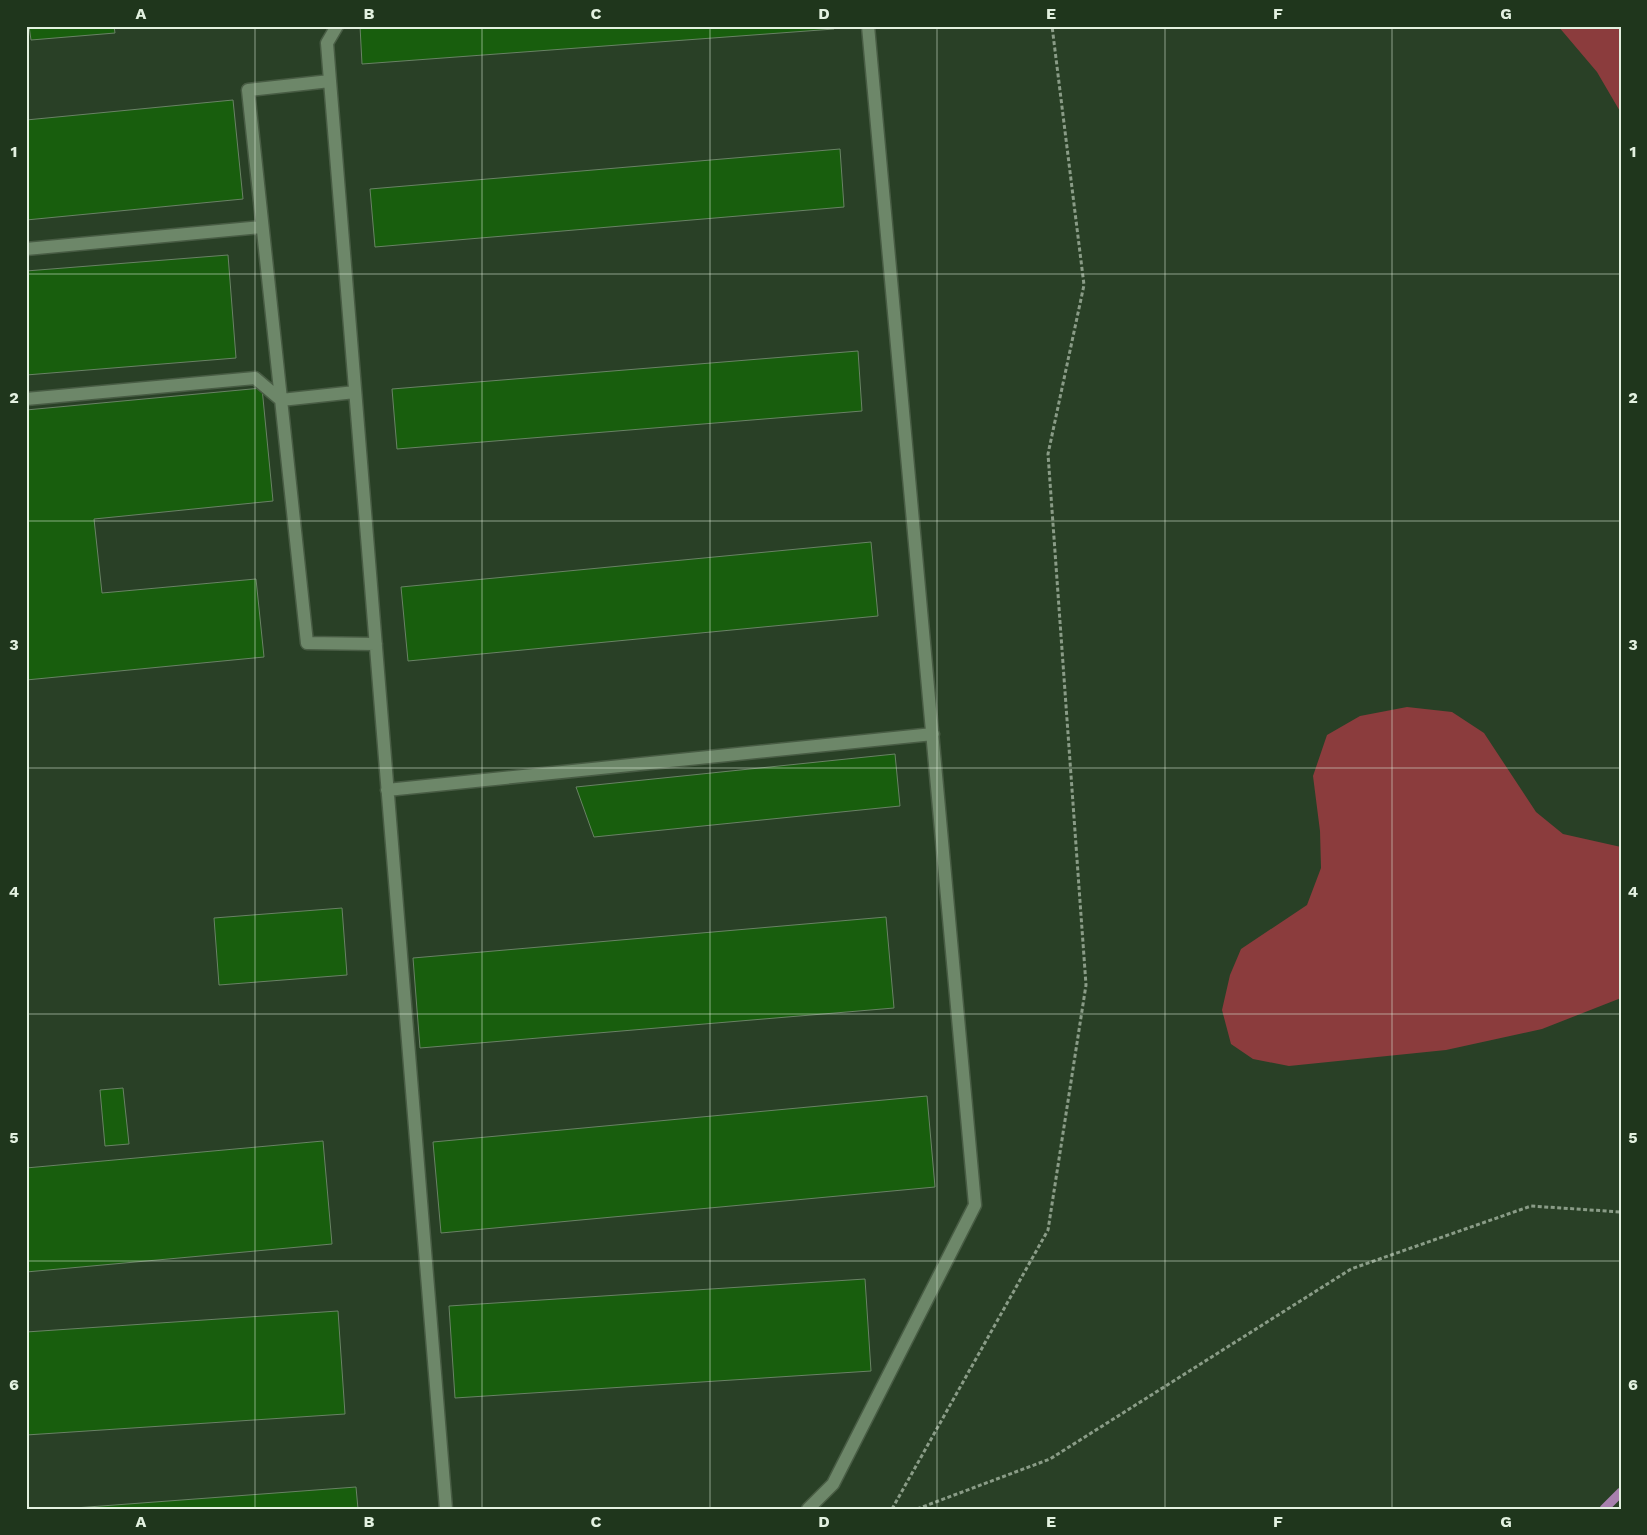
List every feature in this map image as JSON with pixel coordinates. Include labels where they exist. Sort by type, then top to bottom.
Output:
[{"type":"lane","points":[[337,26],[327,43],[446,1509]]},
{"type":"lane","points":[[808,1509],[833,1484],[975,1205],[868,26]]},
{"type":"lane","points":[[330,81],[248,90],[307,643],[376,644]]},
{"type":"lane","points":[[26,249],[262,227]]},
{"type":"lane","points":[[26,400],[254,378],[280,400],[356,392]]},
{"type":"lane","points":[[387,790],[933,734]]},
{"type":"path","points":[[892,1509],[1048,1230],[1086,985],[1048,454],[1084,285],[1052,26]]},
{"type":"path","points":[[917,1509],[1050,1459],[1352,1269],[1531,1206],[1621,1212]]},
{"type":"shaded area","points":[[1558,26],[1621,26],[1621,113],[1597,72]]},
{"type":"shaded area","points":[[1407,707],[1452,712],[1484,733],[1536,812],[1563,834],[1621,847],[1621,998],[1542,1029],[1446,1050],[1289,1066],[1253,1059],[1231,1044],[1222,1010],[1230,975],[1241,949],[1307,905],[1321,868],[1320,831],[1313,776],[1327,735],[1360,716]]},
{"type":"building","points":[[29,26],[114,26],[115,33],[31,40]]},
{"type":"building","points":[[360,26],[834,26],[834,29],[362,64]]},
{"type":"building","points":[[233,100],[243,199],[26,220],[26,120]]},
{"type":"building","points":[[840,149],[844,207],[375,247],[370,189]]},
{"type":"building","points":[[228,255],[236,358],[26,375],[26,271]]},
{"type":"building","points":[[858,351],[862,411],[397,449],[392,389]]},
{"type":"building","points":[[262,388],[273,501],[94,519],[102,593],[256,579],[264,657],[26,680],[26,410]]},
{"type":"building","points":[[871,542],[878,616],[408,661],[401,587]]},
{"type":"building","points":[[895,754],[900,806],[594,837],[576,787]]},
{"type":"building","points":[[342,908],[347,975],[219,985],[214,918]]},
{"type":"building","points":[[886,917],[894,1008],[420,1048],[413,958]]},
{"type":"building","points":[[123,1088],[129,1144],[105,1146],[100,1090]]},
{"type":"building","points":[[927,1096],[935,1187],[441,1233],[433,1142]]},
{"type":"building","points":[[323,1141],[332,1244],[26,1272],[26,1168]]},
{"type":"building","points":[[865,1279],[871,1371],[455,1398],[449,1306]]},
{"type":"building","points":[[338,1311],[345,1414],[26,1435],[26,1332]]},
{"type":"building","points":[[356,1487],[358,1509],[61,1509]]},
{"type":"waterway","points":[[1604,1509],[1621,1492]]}]
